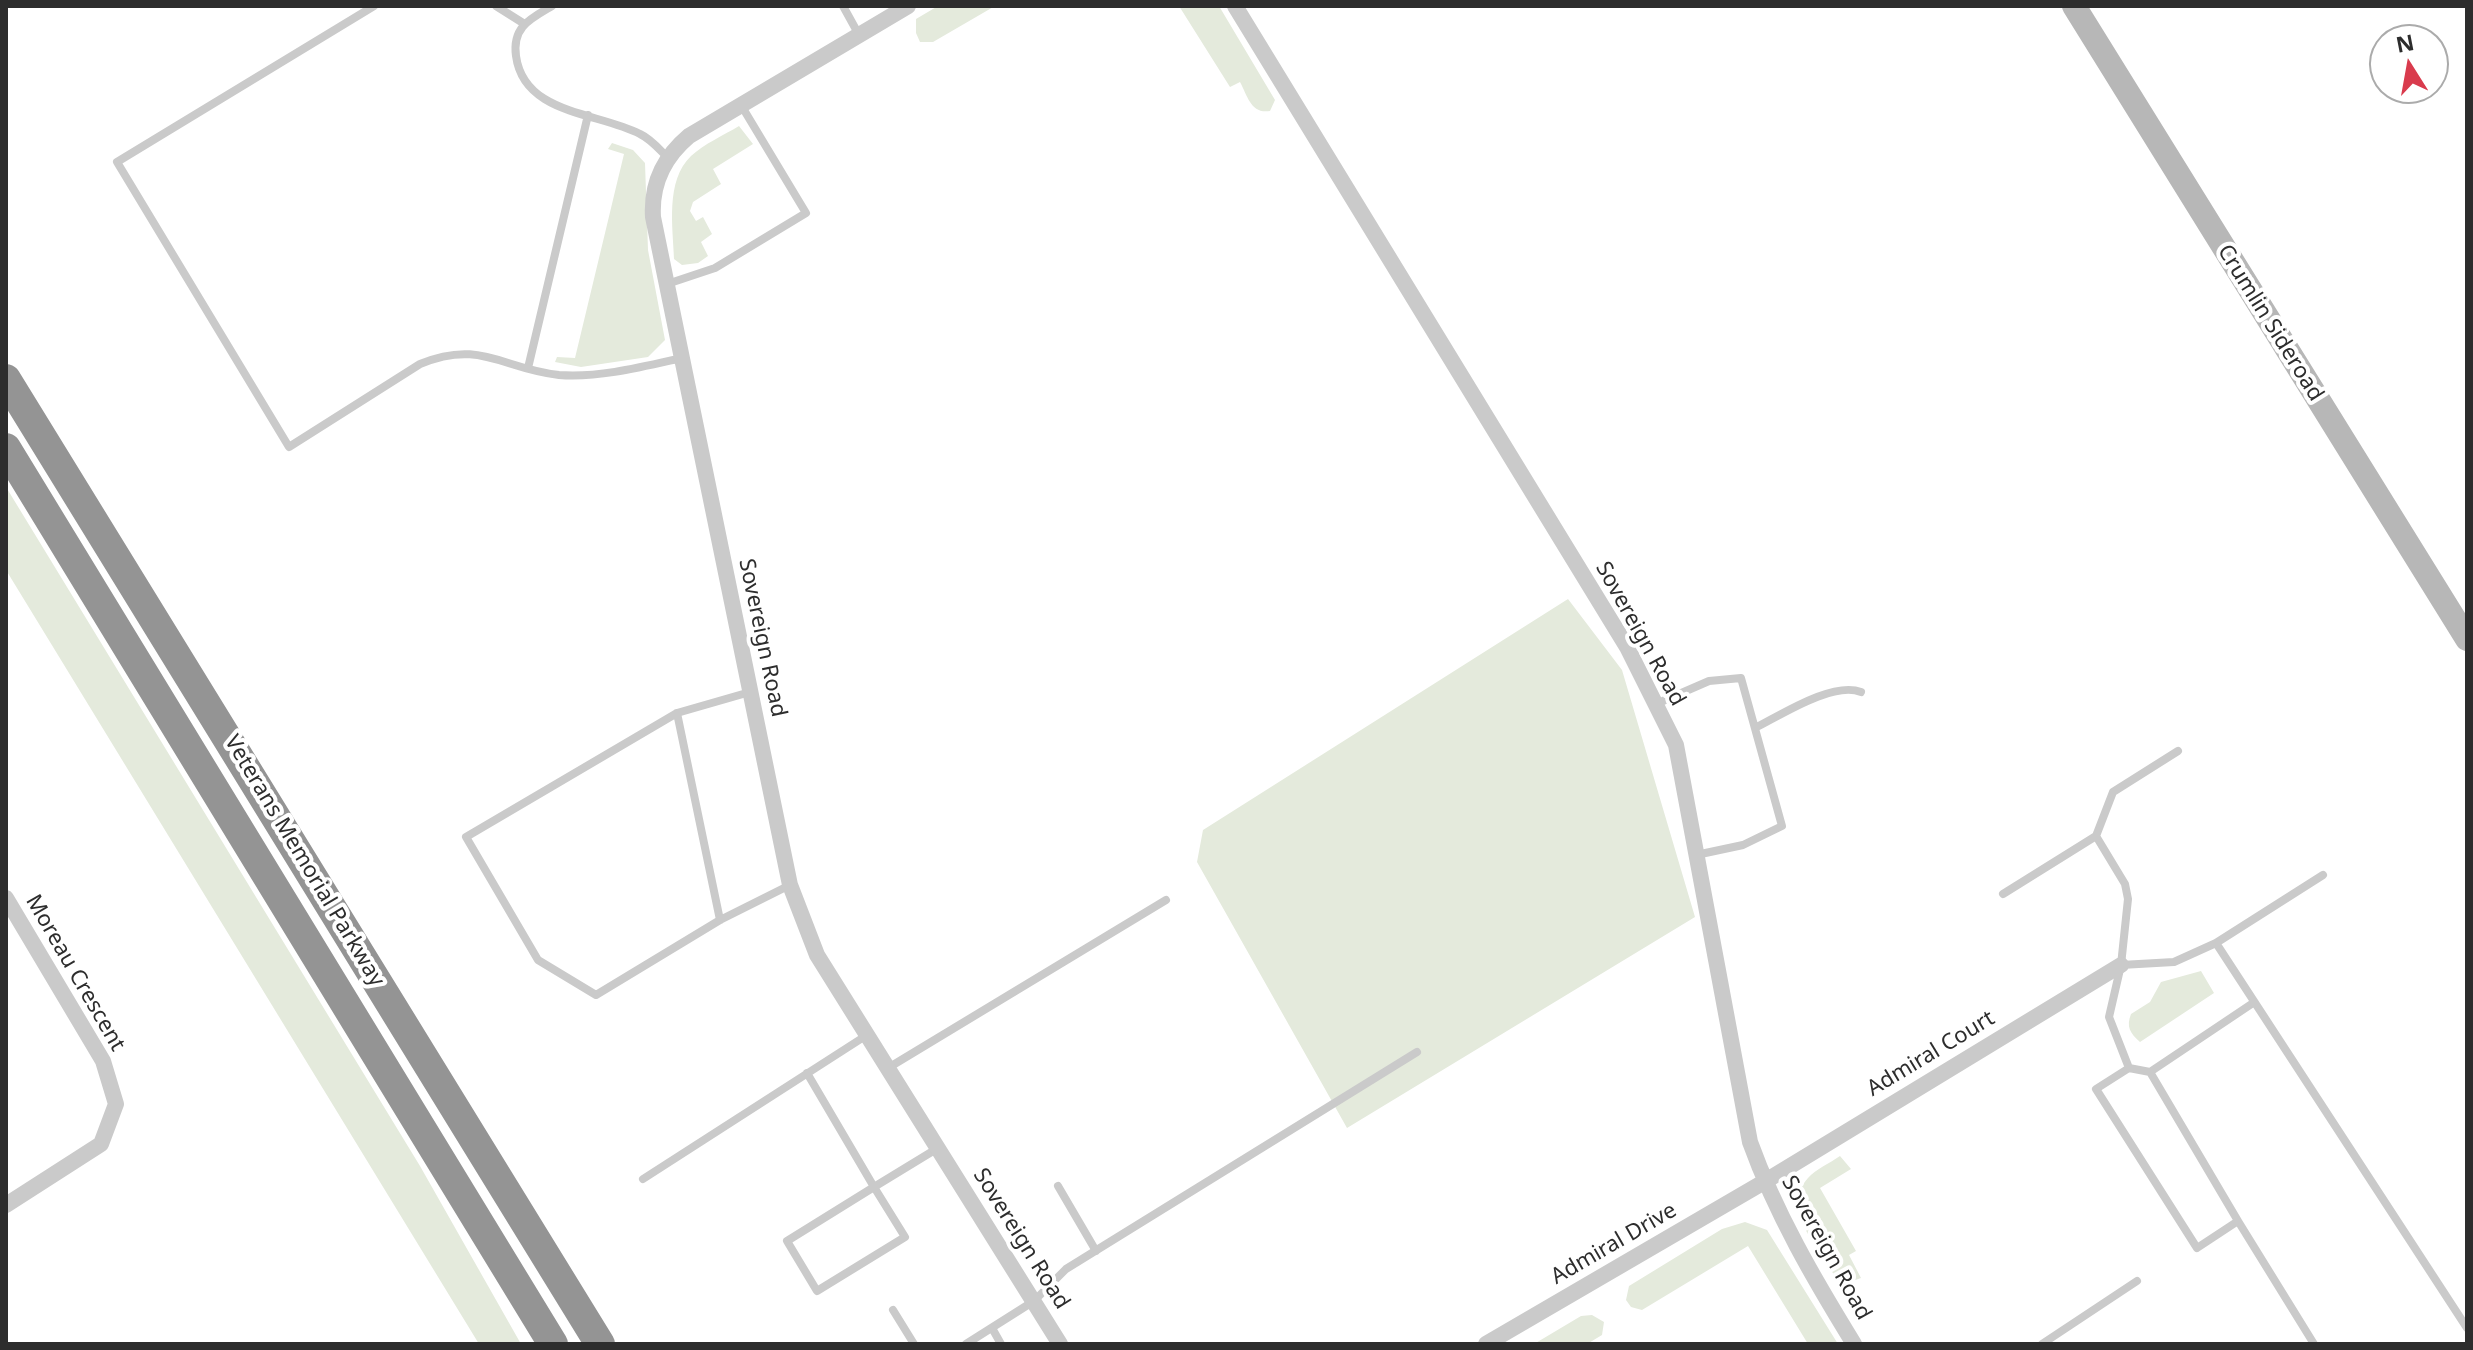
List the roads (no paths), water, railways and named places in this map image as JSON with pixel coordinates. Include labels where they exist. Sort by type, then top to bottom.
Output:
[{"type":"highway","name":"Veterans Memorial Parkway","points":[[6,379],[600,1344]]},
{"type":"highway","name":"Veterans Memorial Parkway","points":[[6,448],[553,1344]]},
{"type":"street","name":"Sovereign Road","points":[[908,6],[689,136],[668,158],[656,184],[653,209],[790,885],[817,955],[1060,1344]]},
{"type":"street","name":"Sovereign Road","points":[[1235,6],[1627,647],[1676,745],[1750,1142],[1764,1182],[1804,1263],[1854,1344]]},
{"type":"street","name":"Crumlin Sideroad","points":[[2074,6],[2467,639]]},
{"type":"street","name":"Moreau Crescent","points":[[6,898],[103,1061],[116,1104],[101,1144],[6,1205]]},
{"type":"street","name":"Admiral Court","points":[[1764,1182],[2121,965]]},
{"type":"street","name":"Admiral Drive","points":[[1486,1344],[1764,1182]]},
{"type":"lane","points":[[374,6],[117,162],[289,447],[420,364],[441,355],[461,352],[483,355],[558,375],[598,373],[682,358]]},
{"type":"lane","points":[[496,6],[523,23]]},
{"type":"lane","points":[[552,6],[523,23],[515,43],[522,79],[541,98],[637,132],[668,158]]},
{"type":"lane","points":[[843,6],[859,35]]},
{"type":"lane","points":[[667,284],[715,268],[806,213],[741,105]]},
{"type":"lane","points":[[528,368],[588,115]]},
{"type":"lane","points":[[1656,705],[1709,681],[1741,678],[1782,826],[1743,845],[1696,855]]},
{"type":"lane","points":[[1755,728],[1815,698],[1850,687],[1861,692]]},
{"type":"lane","points":[[751,692],[677,713],[466,837],[538,960],[596,995],[720,920],[790,885]]},
{"type":"lane","points":[[677,713],[720,920]]},
{"type":"lane","points":[[2003,894],[2096,836],[2113,792],[2178,751]]},
{"type":"lane","points":[[2096,836],[2125,884],[2128,899],[2121,965],[2109,1017],[2129,1068]]},
{"type":"lane","points":[[2121,965],[2174,962],[2216,943],[2323,875]]},
{"type":"lane","points":[[888,1068],[1166,900]]},
{"type":"lane","points":[[2216,943],[2467,1328]]},
{"type":"lane","points":[[2238,1221],[2197,1248],[2096,1089],[2129,1068],[2150,1072],[2253,1003]]},
{"type":"lane","points":[[643,1179],[867,1035]]},
{"type":"lane","points":[[966,1344],[1034,1301],[1066,1269],[1417,1052]]},
{"type":"lane","points":[[2150,1072],[2314,1344]]},
{"type":"lane","points":[[807,1073],[874,1187],[905,1237],[817,1291],[787,1241],[874,1187],[938,1148]]},
{"type":"lane","points":[[1058,1186],[1096,1251]]},
{"type":"lane","points":[[2042,1344],[2055,1340],[2137,1281]]},
{"type":"lane","points":[[893,1310],[914,1344]]},
{"type":"lane","points":[[992,1328],[1001,1344]]}]
